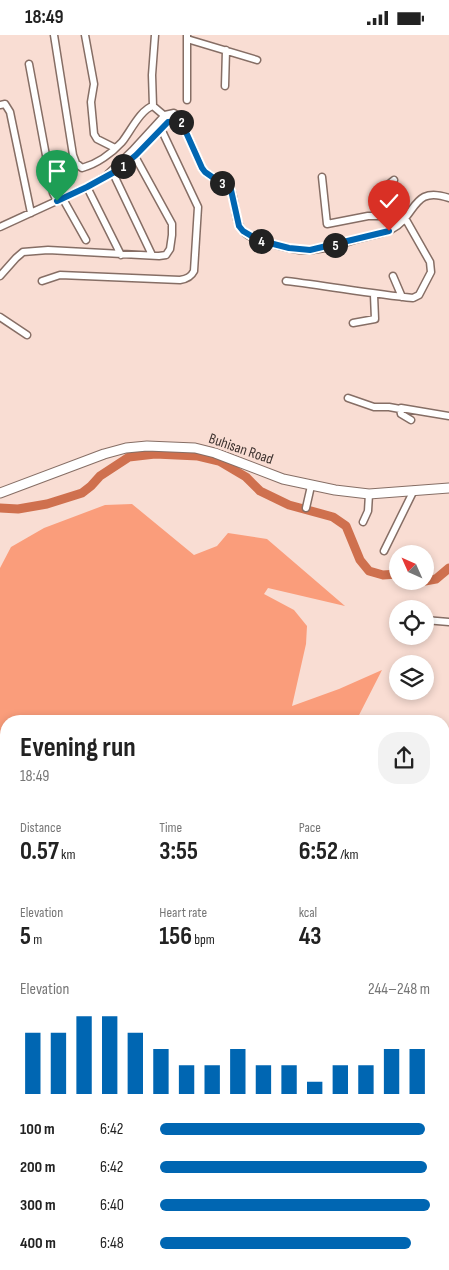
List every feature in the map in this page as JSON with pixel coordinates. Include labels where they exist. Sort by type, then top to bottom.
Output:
[{"type":"street","points":[[54,35],[73,155],[76,163],[82,168],[93,165],[122,142],[146,109],[153,106]]},
{"type":"street","points":[[85,35],[94,85],[91,102],[94,134],[98,139],[115,148]]},
{"type":"street","points":[[156,35],[152,75],[153,106],[166,119],[181,121],[202,168],[231,190],[239,226],[252,238],[289,248],[310,250],[389,231],[405,218],[420,199],[428,194],[437,194],[449,198]]},
{"type":"street","points":[[188,100],[187,37],[257,60]]},
{"type":"street","points":[[226,50],[226,86]]},
{"type":"street","points":[[29,64],[53,193],[60,200],[86,240]]},
{"type":"street","points":[[0,105],[5,104],[10,112],[31,213]]},
{"type":"street","points":[[0,227],[87,187],[111,172],[134,153],[166,119]]},
{"type":"street","points":[[42,281],[60,275],[180,280],[192,275],[194,271],[198,207],[158,127]]},
{"type":"street","points":[[0,276],[23,252],[48,250],[122,255],[163,255],[169,252],[172,244],[172,227],[134,153]]},
{"type":"street","points":[[111,172],[152,255]]},
{"type":"street","points":[[286,281],[330,286],[374,295],[413,298],[420,295],[431,272],[430,263],[405,218],[379,215],[350,218],[327,224],[322,177]]},
{"type":"street","points":[[379,215],[374,196],[394,180]]},
{"type":"street","points":[[87,187],[122,255]]},
{"type":"street","points":[[392,276],[402,297]]},
{"type":"street","points":[[352,323],[375,319],[374,295]]},
{"type":"street","points":[[0,317],[27,335]]},
{"type":"street","points":[[348,398],[374,407],[400,409],[404,407],[449,416]]},
{"type":"street","points":[[400,409],[402,416],[411,420]]},
{"type":"street","name":"Buhisan Road","points":[[0,493],[104,454],[126,448],[147,446],[196,448],[215,453],[283,479],[311,486],[369,494],[449,488]]},
{"type":"street","points":[[306,508],[311,486]]},
{"type":"street","points":[[384,551],[414,490]]},
{"type":"street","points":[[363,522],[368,511],[369,494]]},
{"type":"street","points":[[434,621],[449,622]]},
{"type":"shaded area","points":[[132,504],[194,555],[217,546],[228,533],[267,539],[345,606],[268,588],[264,594],[294,610],[307,626],[306,644],[292,706],[339,689],[382,670],[359,715],[0,715],[0,568],[11,547],[44,528],[105,505]]},
{"type":"waterway","points":[[0,508],[18,509],[47,504],[82,493],[100,476],[129,457],[155,454],[198,456],[219,461],[246,477],[260,491],[289,505],[333,517],[346,526],[360,560],[369,571],[389,575]]},
{"type":"waterway","points":[[434,579],[449,568]]},
{"type":"route","points":[[57,201],[118,170],[136,155],[168,122],[181,121],[202,168],[231,190],[239,226],[252,238],[297,250],[310,250],[389,231]]}]
